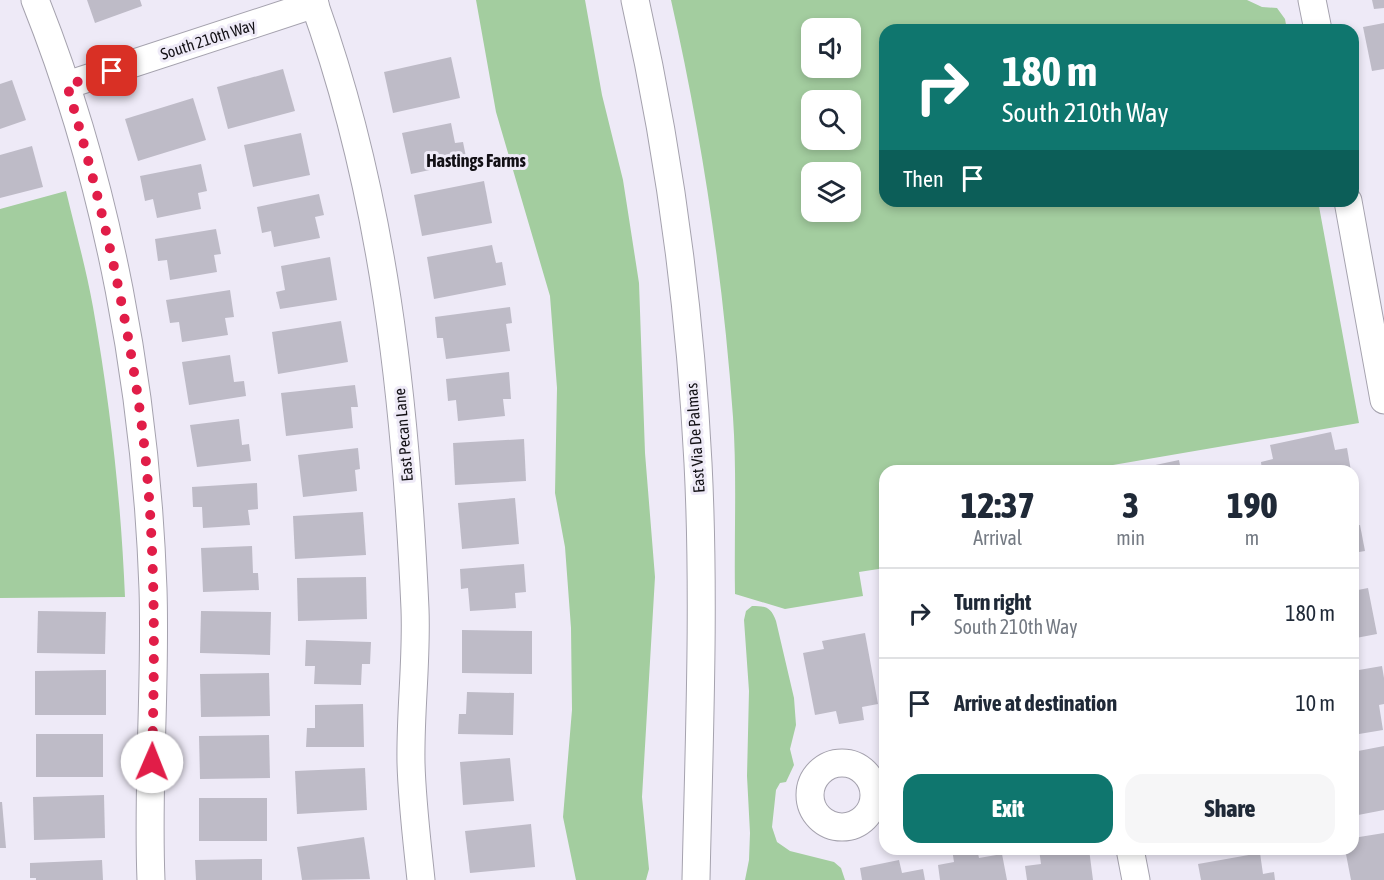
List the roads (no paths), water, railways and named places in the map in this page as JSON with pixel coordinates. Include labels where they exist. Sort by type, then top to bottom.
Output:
[{"type":"street","points":[[35,0],[67,85],[88,156],[131,356],[142,428],[153,590],[151,880]]},
{"type":"street","name":"East Via De Palmas","points":[[635,0],[660,127],[676,235],[687,329],[698,462],[700,625],[696,880]]},
{"type":"street","points":[[1312,0],[1317,24]]},
{"type":"street","name":"South 210th Way","points":[[67,85],[314,2]]},
{"type":"street","name":"East Pecan Lane","points":[[314,2],[348,111],[372,216],[395,350],[408,479],[415,612],[411,763],[421,880]]},
{"type":"street","points":[[1349,207],[1384,400]]},
{"type":"street","points":[[1131,855],[1136,880]]},
{"type":"district","name":"Hastings Farms","points":[[476,160]]}]
